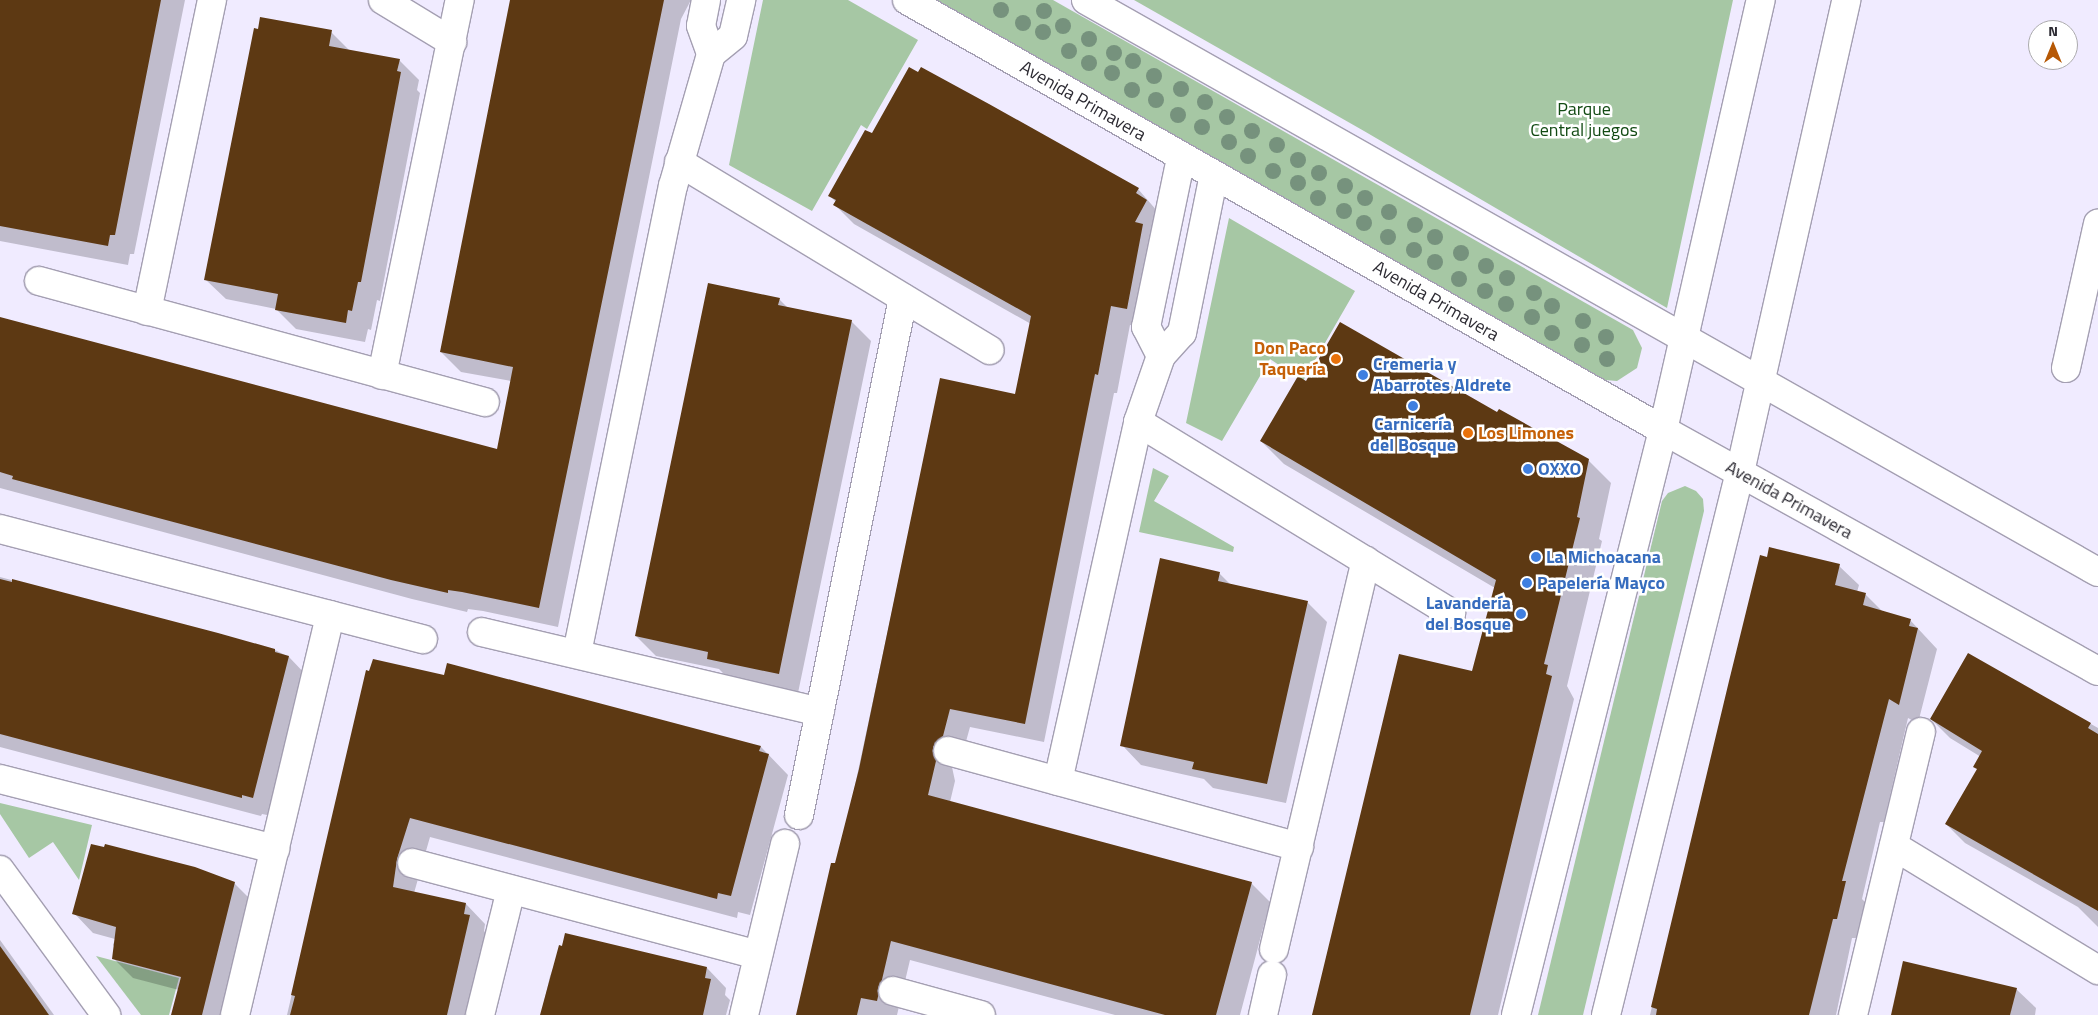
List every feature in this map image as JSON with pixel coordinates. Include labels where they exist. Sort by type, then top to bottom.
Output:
[{"type":"street","points":[[148,311],[212,0]]},
{"type":"street","points":[[383,0],[452,42]]},
{"type":"street","points":[[382,375],[460,0]]},
{"type":"street","points":[[706,0],[700,26],[711,54]]},
{"type":"street","points":[[577,653],[680,162],[711,54],[733,36],[741,0]]},
{"type":"street","name":"Avenida Primavera","points":[[907,0],[1181,158],[1664,430],[2098,671]]},
{"type":"street","points":[[1086,0],[2098,572]]},
{"type":"street","points":[[1516,1015],[1664,430],[1761,0]]},
{"type":"street","points":[[1606,1015],[1740,472],[1846,0]]},
{"type":"street","points":[[1161,356],[1146,327],[1181,158]]},
{"type":"street","points":[[680,162],[990,350]]},
{"type":"street","points":[[1058,781],[1138,422],[1161,356],[1182,333],[1214,175]]},
{"type":"street","points":[[2066,368],[2093,277],[2098,224]]},
{"type":"street","points":[[39,281],[485,402]]},
{"type":"street","points":[[799,815],[903,298]]},
{"type":"street","points":[[1138,422],[1451,613]]},
{"type":"street","points":[[0,530],[423,639]]},
{"type":"street","points":[[1263,1015],[1299,847],[1366,560]]},
{"type":"street","points":[[235,1015],[330,615]]},
{"type":"street","points":[[482,632],[820,712]]},
{"type":"street","points":[[1853,1015],[1921,732]]},
{"type":"street","points":[[948,752],[1299,847]]},
{"type":"street","points":[[0,779],[274,849]]},
{"type":"street","points":[[744,1015],[786,844]]},
{"type":"street","points":[[1894,846],[2098,970]]},
{"type":"street","points":[[412,863],[758,955]]},
{"type":"street","points":[[0,870],[106,1015]]},
{"type":"street","points":[[480,1015],[511,890]]},
{"type":"street","points":[[893,990],[981,1015]]},
{"type":"green space","points":[[763,0],[848,0],[918,40],[867,129],[861,125],[812,211],[729,165]]},
{"type":"green space","points":[[936,0],[1053,0],[1633,330],[1642,348],[1637,368],[1617,381],[1605,380]]},
{"type":"green space","name":"Parque Central juegos","points":[[1134,0],[1733,0],[1667,308],[1364,131]]},
{"type":"green space","points":[[1229,218],[1355,291],[1303,381],[1270,359],[1222,441],[1186,423]]},
{"type":"green space","points":[[1153,468],[1169,476],[1154,501],[1234,547],[1233,552],[1139,532]]},
{"type":"green space","points":[[1685,486],[1696,491],[1703,499],[1704,511],[1583,1015],[1538,1015],[1662,501],[1668,493]]},
{"type":"green space","points":[[0,803],[92,825],[79,880],[53,842],[29,858],[0,814]]},
{"type":"green space","points":[[96,956],[179,978],[169,1015],[141,1015]]},
{"type":"building","points":[[0,0],[161,0],[115,235],[110,235],[108,246],[0,226]]},
{"type":"building","points":[[510,0],[664,0],[539,608],[462,592],[448,590],[448,593],[391,580],[12,479],[13,476],[0,472],[0,317],[497,449],[513,367],[440,352]]},
{"type":"building","points":[[260,17],[332,30],[329,46],[400,59],[397,71],[401,72],[361,282],[358,282],[352,311],[348,310],[346,323],[275,310],[278,294],[204,280],[254,28],[258,29]]},
{"type":"building","points":[[909,67],[918,72],[921,67],[989,104],[1139,188],[1136,193],[1147,200],[1135,222],[1143,224],[1127,309],[1111,306],[1098,375],[1095,374],[1025,724],[950,709],[943,736],[933,747],[936,761],[928,795],[1252,882],[1216,1015],[1165,1015],[891,941],[877,1001],[861,998],[857,1015],[796,1015],[831,863],[835,863],[859,769],[940,378],[1015,394],[1031,316],[833,205],[836,200],[828,196],[865,130],[872,133]]},
{"type":"building","points":[[708,283],[780,298],[778,305],[852,320],[779,674],[707,659],[708,652],[635,636]]},
{"type":"building","points":[[1340,322],[1497,412],[1499,409],[1589,459],[1577,517],[1580,518],[1544,664],[1548,665],[1546,674],[1552,676],[1470,1015],[1312,1015],[1399,654],[1472,671],[1496,580],[1260,441],[1298,376],[1306,381]]},
{"type":"building","points":[[1769,547],[1840,564],[1835,585],[1866,593],[1863,605],[1911,619],[1909,626],[1918,628],[1899,705],[1889,699],[1842,881],[1846,881],[1837,919],[1833,919],[1809,1015],[1656,1015],[1657,1009],[1651,1007],[1729,681],[1760,555],[1767,557]]},
{"type":"building","points":[[1160,558],[1220,572],[1218,581],[1308,601],[1267,784],[1192,769],[1194,762],[1120,746]]},
{"type":"building","points":[[0,579],[12,582],[12,579],[218,633],[275,649],[275,652],[289,656],[253,798],[242,795],[242,798],[0,734]]},
{"type":"building","points":[[1968,653],[2091,723],[2088,728],[2098,734],[2098,911],[1945,824],[1977,769],[1973,767],[1982,751],[1930,719]]},
{"type":"building","points":[[373,659],[444,675],[447,663],[761,746],[759,751],[769,754],[731,896],[718,893],[717,899],[410,818],[397,859],[393,887],[466,903],[464,914],[470,915],[447,1015],[290,1015],[295,996],[291,995],[324,850],[366,670],[369,671]]},
{"type":"building","points":[[91,844],[104,847],[105,844],[195,867],[235,882],[202,1015],[171,1015],[181,977],[112,959],[116,927],[72,914]]},
{"type":"building","points":[[565,933],[707,967],[705,978],[711,979],[703,1015],[540,1015],[559,945],[562,946]]},
{"type":"building","points":[[0,946],[30,988],[49,1015],[0,1015]]},
{"type":"building","points":[[1903,961],[2017,988],[2010,1015],[1891,1015]]},
{"type":"place","name":"Don Paco Taquería","points":[[1336,359]]},
{"type":"place","name":"Cremeria y Abarrotes Aldrete","points":[[1363,375]]},
{"type":"place","name":"Carnicería del Bosque","points":[[1413,406]]},
{"type":"place","name":"Los Limones","points":[[1468,433]]},
{"type":"place","name":"OXXO","points":[[1528,469]]},
{"type":"place","name":"La Michoacana","points":[[1536,557]]},
{"type":"place","name":"Papelería Mayco","points":[[1527,583]]},
{"type":"place","name":"Lavandería del Bosque","points":[[1521,614]]}]
